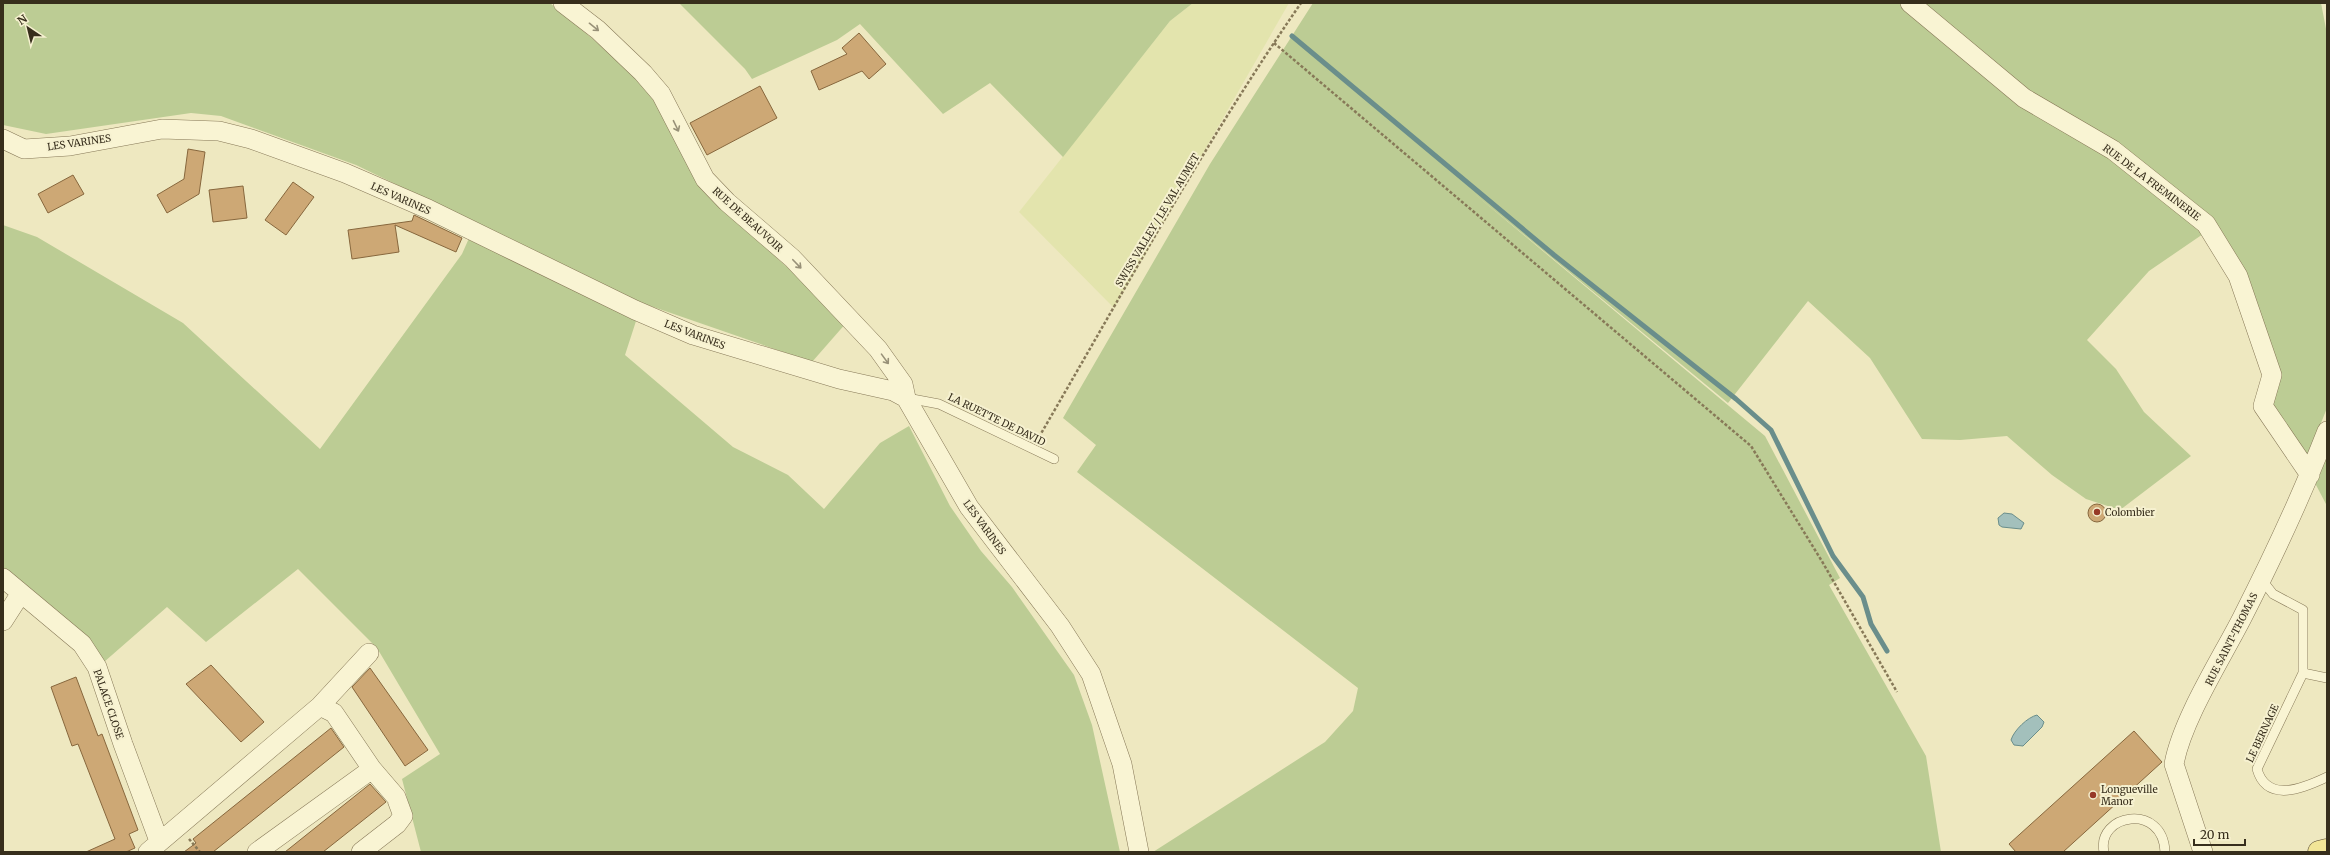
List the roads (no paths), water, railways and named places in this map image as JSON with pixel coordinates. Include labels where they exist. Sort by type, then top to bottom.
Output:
[{"type":"main road","points":[[2319,852],[2327,850]]},
{"type":"street","name":"RUE DE BEAUVOIR","points":[[563,3],[598,30],[643,73],[661,94],[689,152],[705,179],[727,202],[792,258],[868,338],[903,384],[906,398]]},
{"type":"street","name":"RUE DE LA FREMINERIE","points":[[1910,3],[2024,98],[2112,150],[2206,224],[2238,276],[2272,374],[2263,406],[2310,475]]},
{"type":"street","name":"LES VARINES","points":[[3,139],[24,149],[70,146],[162,129],[219,131],[251,139],[345,173],[428,209],[635,310],[693,335],[839,379],[893,391],[906,398],[969,507],[1060,626],[1091,674],[1122,764],[1139,852]]},
{"type":"street","name":"RUE SAINT-THOMAS","points":[[2203,852],[2174,764],[2176,753],[2195,709],[2262,580],[2310,475],[2327,431]]},
{"type":"street","name":"PALACE CLOSE","points":[[3,578],[82,644],[97,667],[123,744],[154,847],[320,706],[369,653]]},
{"type":"street","points":[[3,621],[21,593]]},
{"type":"street","points":[[320,706],[334,713],[372,769],[396,797],[403,816],[397,824],[361,852]]},
{"type":"street","points":[[257,852],[372,769]]},
{"type":"lane","name":"LA RUETTE DE DAVID","points":[[906,398],[939,404],[1054,459]]},
{"type":"lane","name":"LE BERNAGE","points":[[2262,580],[2273,594],[2303,610],[2303,673],[2257,769],[2264,784],[2282,791],[2304,788],[2327,777]]},
{"type":"lane","points":[[2303,673],[2327,678]]},
{"type":"lane","points":[[2104,852],[2103,848],[2108,833],[2115,825],[2127,819],[2138,818],[2157,828],[2165,842],[2165,852]]},
{"type":"water","points":[[2004,513],[2012,514],[2024,523],[2021,529],[2002,527],[1999,525],[1998,518]]},
{"type":"water","points":[[2037,715],[2044,722],[2042,727],[2023,746],[2014,745],[2011,740],[2018,728],[2033,716]]},
{"type":"waterway","points":[[1292,36],[1554,255],[1736,399],[1771,430],[1833,556],[1863,597],[1871,624],[1887,651]]},
{"type":"place","name":"Colombier","points":[[2097,512]]},
{"type":"place","name":"Longueville Manor","points":[[2093,795]]}]
